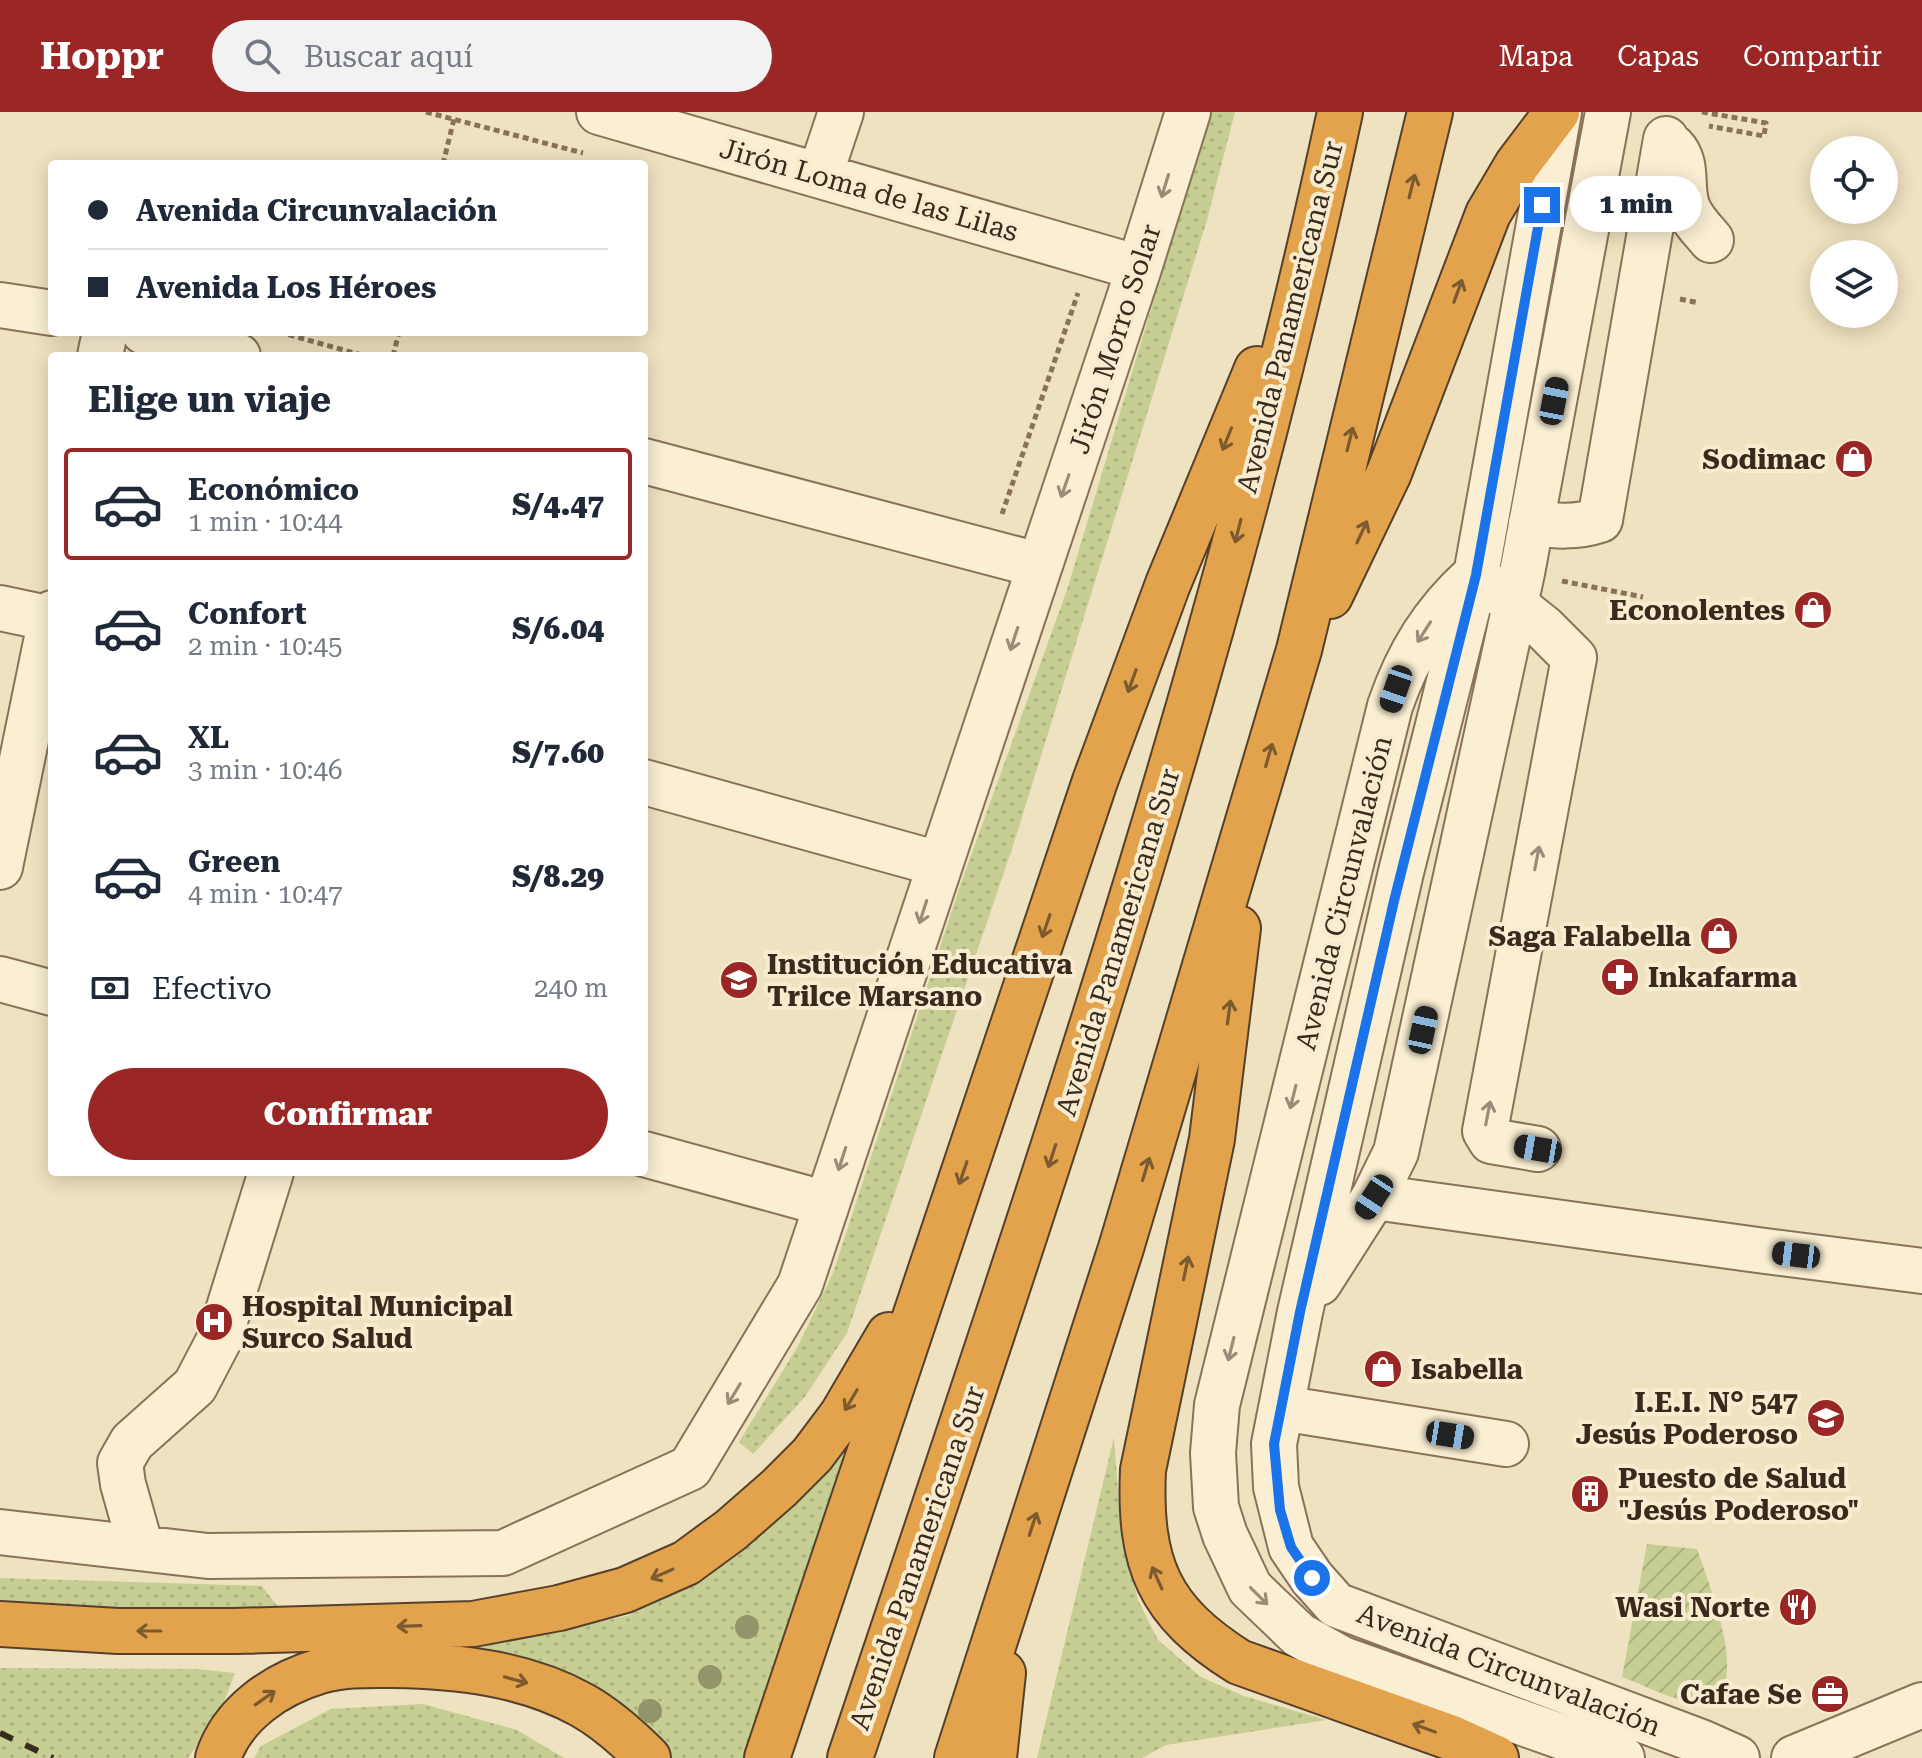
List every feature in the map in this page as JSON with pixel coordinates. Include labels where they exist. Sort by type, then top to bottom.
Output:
[{"type":"highway","name":"Avenida Panamericana Sur","points":[[850,1758],[1103,998],[1229,565],[1313,238],[1340,112]]},
{"type":"highway","points":[[957,1758],[1121,1248],[1299,650],[1430,112]]},
{"type":"highway","points":[[1299,650],[1355,546],[1389,473],[1488,214],[1517,165],[1558,112]]},
{"type":"highway","points":[[767,1758],[1095,781],[1168,584],[1313,238]]},
{"type":"highway","points":[[1247,830],[1233,985],[1212,1139],[1143,1470],[1143,1522],[1150,1563],[1168,1600],[1181,1616],[1239,1662],[1452,1738],[1496,1758]]},
{"type":"highway","points":[[0,1624],[118,1631],[235,1631],[473,1624],[559,1608],[625,1590],[686,1563],[743,1520],[812,1455],[842,1415],[934,1261]]},
{"type":"highway","points":[[994,1758],[1010,1598]]},
{"type":"highway","points":[[218,1758],[241,1719],[271,1693],[322,1670],[364,1665],[479,1670],[533,1684],[582,1705],[623,1733],[648,1758]]},
{"type":"street","name":"Jirón Loma de las Lilas","points":[[599,112],[1139,268]]},
{"type":"street","points":[[820,175],[841,112]]},
{"type":"street","name":"Jirón Morro Solar","points":[[0,1532],[208,1556],[503,1553],[690,1468],[800,1285],[1139,268],[1188,112]]},
{"type":"street","points":[[1538,1149],[1491,1141],[1485,1131],[1574,658],[1544,628],[1518,588],[1476,575],[1558,112]]},
{"type":"street","points":[[1300,1312],[1374,1197],[1396,1152],[1518,588],[1608,117],[1686,132]]},
{"type":"street","points":[[1686,132],[1680,154],[1684,199],[1689,213],[1711,240]]},
{"type":"street","points":[[1531,523],[1562,526],[1584,525],[1600,520],[1686,132]]},
{"type":"street","points":[[0,305],[48,312]]},
{"type":"street","points":[[160,336],[222,352]]},
{"type":"street","points":[[648,462],[1038,565]]},
{"type":"street","name":"Avenida Circunvalación","points":[[1476,575],[1401,872],[1300,1312],[1274,1444],[1280,1510],[1291,1547],[1312,1578],[1336,1605],[1687,1736],[1737,1758]]},
{"type":"street","name":"Avenida Circunvalación","points":[[1476,575],[1435,615],[1419,639],[1402,671],[1390,706],[1217,1405],[1213,1453],[1216,1507],[1225,1535],[1250,1588],[1299,1635],[1342,1659],[1622,1758]]},
{"type":"street","points":[[0,608],[48,616]]},
{"type":"street","points":[[0,867],[48,636]]},
{"type":"street","points":[[648,783],[939,864]]},
{"type":"street","points":[[0,979],[48,992]]},
{"type":"street","points":[[648,1155],[827,1204]]},
{"type":"street","points":[[141,1548],[120,1463],[132,1442],[195,1386],[207,1365],[219,1340],[270,1176]]},
{"type":"street","points":[[1374,1197],[1922,1271]]},
{"type":"street","points":[[1281,1408],[1506,1444]]},
{"type":"street","points":[[1794,1758],[1922,1705]]},
{"type":"path","points":[[426,112],[597,157]]},
{"type":"path","points":[[1686,132],[1764,136],[1766,123],[1702,112]]},
{"type":"path","points":[[444,160],[454,119]]},
{"type":"path","points":[[997,528],[1081,285]]},
{"type":"path","points":[[293,336],[351,352]]},
{"type":"path","points":[[1518,588],[1643,597]]},
{"type":"green space","points":[[1210,112],[1235,112],[1207,220],[1014,843],[847,1333],[804,1398],[753,1454],[739,1442],[798,1346],[833,1273],[960,886],[1067,590]]},
{"type":"green space","points":[[881,1391],[746,1758],[666,1758],[459,1651],[627,1616],[692,1586],[768,1525]]},
{"type":"green space","points":[[1114,1437],[1121,1533],[1138,1600],[1158,1640],[1201,1677],[1244,1696],[1326,1720],[1166,1745],[1142,1758],[1037,1758]]},
{"type":"green space","points":[[1647,1544],[1697,1549],[1725,1640],[1727,1665],[1724,1686],[1713,1699],[1684,1700],[1622,1677]]},
{"type":"green space","points":[[0,1578],[262,1586],[279,1608],[246,1624],[15,1607],[0,1602]]},
{"type":"green space","points":[[0,1668],[196,1669],[235,1673],[221,1710],[188,1758],[0,1758]]},
{"type":"green space","points":[[423,1704],[517,1730],[564,1758],[254,1758],[261,1746],[331,1709]]},
{"type":"railway","points":[[0,1733],[53,1758]]},
{"type":"place","name":"Sodimac","points":[[1854,459]]},
{"type":"place","name":"Econolentes","points":[[1813,610]]},
{"type":"place","name":"Saga Falabella","points":[[1719,936]]},
{"type":"place","name":"Inkafarma","points":[[1620,977]]},
{"type":"place","name":"Institución Educativa Trilce Marsano","points":[[739,980]]},
{"type":"place","name":"Hospital Municipal Surco Salud","points":[[214,1322]]},
{"type":"place","name":"Isabella","points":[[1383,1369]]},
{"type":"place","name":"I.E.I. N° 547 Jesús Poderoso","points":[[1826,1418]]},
{"type":"place","name":"Puesto de Salud \"Jesús Poderoso\"","points":[[1590,1494]]},
{"type":"place","name":"Wasi Norte","points":[[1798,1607]]},
{"type":"place","name":"Cafae Se","points":[[1830,1694]]},
{"type":"route","points":[[1312,1578],[1291,1547],[1280,1510],[1274,1444],[1300,1312],[1394,901],[1476,575],[1542,205]]}]
